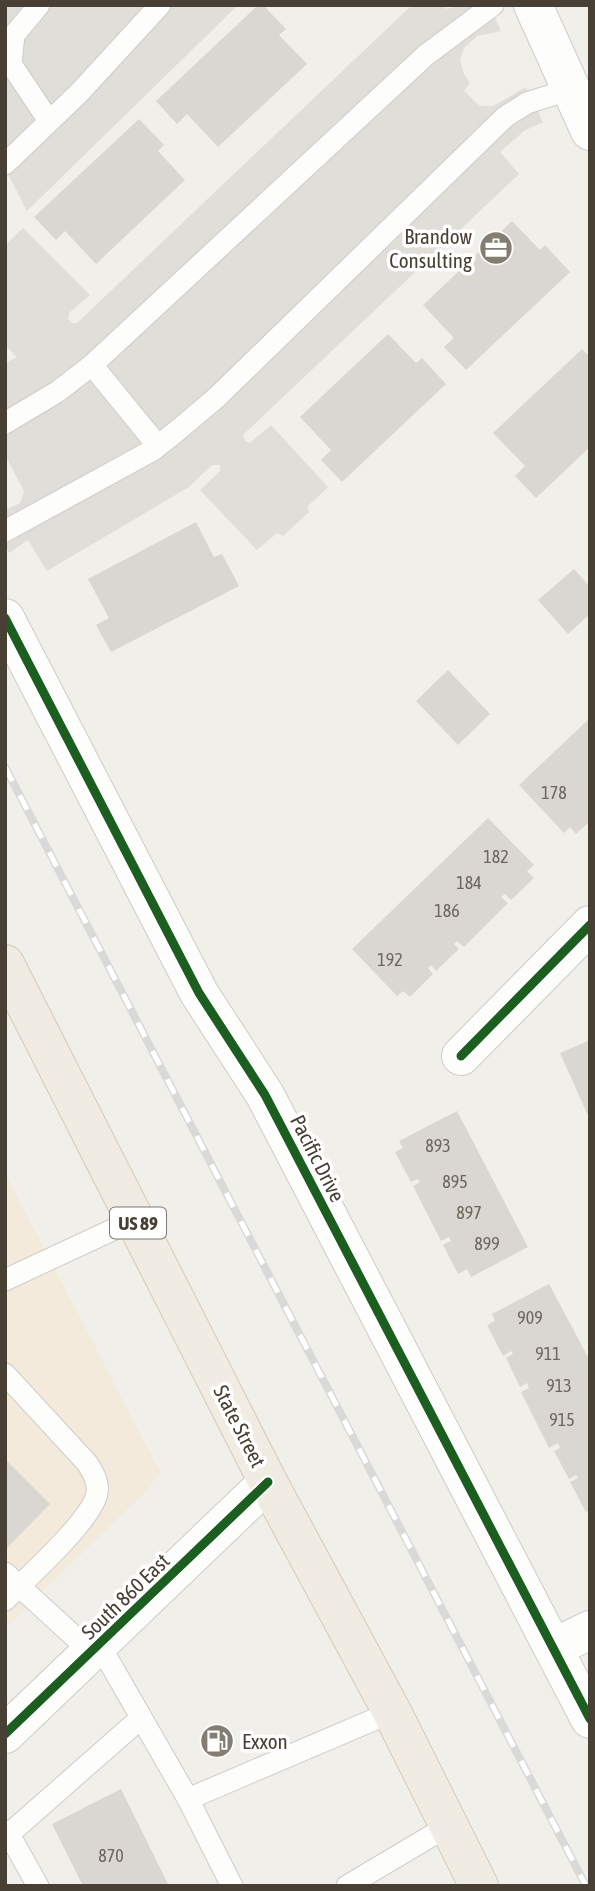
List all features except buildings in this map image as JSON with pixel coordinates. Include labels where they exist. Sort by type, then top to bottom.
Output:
[{"type":"main road","name":"State Street","points":[[5,964],[268,1482],[392,1712],[479,1886]]},
{"type":"street","points":[[533,5],[590,131]]},
{"type":"street","name":"Pacific Drive","points":[[5,618],[199,993],[265,1095],[590,1719]]},
{"type":"street","points":[[461,1056],[590,925]]},
{"type":"street","name":"South 860 East","points":[[5,1734],[268,1482]]},
{"type":"street","points":[[552,1648],[590,1630]]},
{"type":"lane","points":[[39,5],[14,35],[11,64],[50,121]]},
{"type":"lane","points":[[5,164],[50,121],[160,5]]},
{"type":"lane","points":[[5,423],[57,392],[92,365],[426,55],[493,5]]},
{"type":"lane","points":[[5,531],[158,446],[216,397],[505,117],[527,103],[571,89]]},
{"type":"lane","points":[[92,365],[158,446]]},
{"type":"lane","points":[[5,1280],[136,1219]]},
{"type":"lane","points":[[5,1374],[87,1463],[96,1477],[97,1493],[89,1513],[10,1587],[95,1648],[141,1718],[188,1799],[232,1886]]},
{"type":"lane","points":[[188,1799],[392,1712]]},
{"type":"lane","points":[[38,1886],[7,1832],[141,1718]]},
{"type":"lane","points":[[347,1886],[448,1826]]},
{"type":"shaded area","points":[[5,5],[238,5],[27,211],[5,168]]},
{"type":"shaded area","points":[[412,5],[443,5],[447,9],[461,5],[489,5],[501,31],[477,36],[464,48],[460,60],[470,83],[464,91],[480,106],[493,106],[526,87],[543,122],[524,131],[500,152],[519,174],[243,435],[245,441],[250,443],[271,425],[328,487],[307,507],[309,512],[283,536],[277,533],[257,550],[200,490],[220,471],[220,465],[212,465],[189,487],[47,571],[28,540],[9,553],[5,546],[5,510],[20,503],[24,491],[5,455],[5,363],[17,357],[5,345],[5,245],[23,228],[90,295],[69,313],[68,319],[77,323]]},
{"type":"shaded area","points":[[5,1173],[160,1472],[149,1488],[5,1628]]},
{"type":"railway","points":[[5,767],[586,1886]]},
{"type":"cycle path","points":[[5,618],[199,993],[265,1095],[590,1719]]},
{"type":"cycle path","points":[[461,1056],[590,925]]},
{"type":"cycle path","points":[[5,1734],[268,1482]]},
{"type":"place","name":"Brandow Consulting","points":[[496,248]]},
{"type":"place","name":"Exxon","points":[[217,1741]]}]
